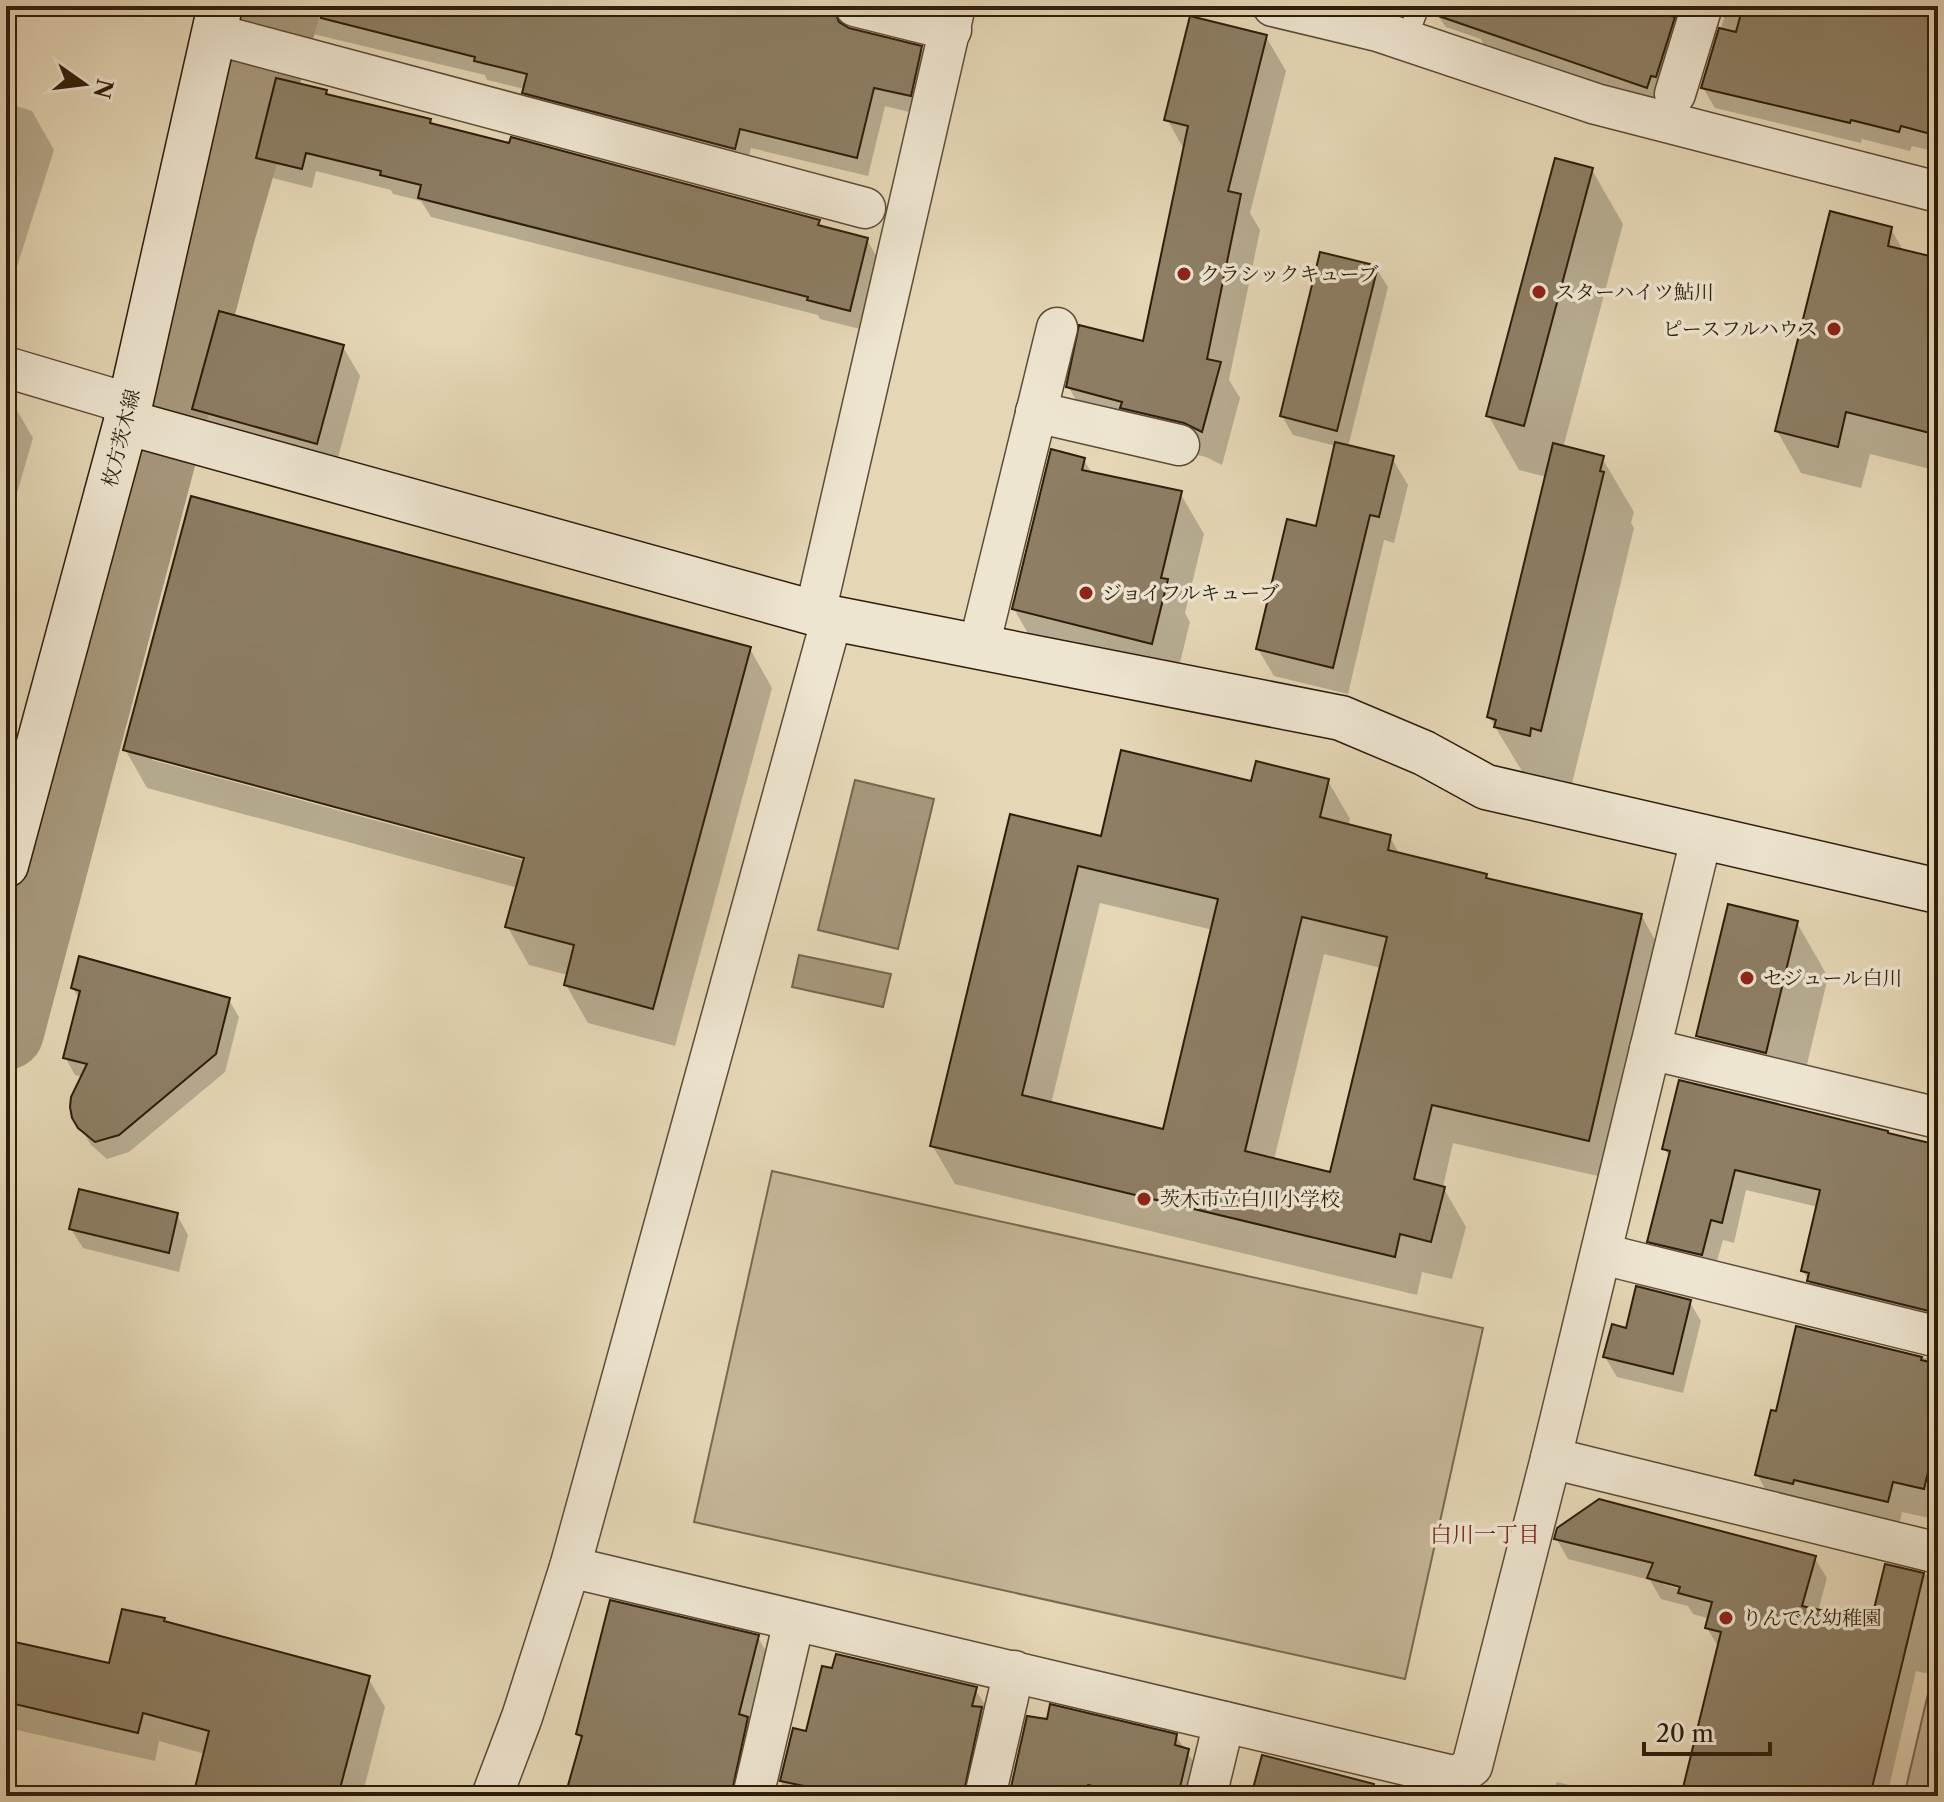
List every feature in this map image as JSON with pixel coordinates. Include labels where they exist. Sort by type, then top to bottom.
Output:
[{"type":"street","points":[[492,1796],[522,1717],[570,1567],[824,616],[953,18],[855,6]]},
{"type":"street","points":[[1273,6],[1378,31],[1413,21],[1596,104],[1938,192]]},
{"type":"street","points":[[1675,94],[1702,6]]},
{"type":"street","points":[[217,20],[269,49],[865,208]]},
{"type":"street","name":"枚方茨木線","points":[[6,865],[128,413],[217,20]]},
{"type":"street","points":[[979,646],[1057,328]]},
{"type":"street","points":[[6,367],[128,413],[824,616],[1341,718],[1424,753],[1486,787],[1938,891]]},
{"type":"street","points":[[1036,412],[1179,445]]},
{"type":"street","points":[[570,1567],[1457,1777],[1472,1766],[1602,1254],[1702,835]]},
{"type":"street","points":[[1650,1049],[1938,1118]]},
{"type":"street","points":[[1602,1254],[1938,1337]]},
{"type":"street","points":[[1551,1458],[1938,1553]]},
{"type":"street","points":[[753,1796],[794,1621]]},
{"type":"street","points":[[985,1796],[1014,1671]]},
{"type":"street","points":[[1206,1796],[1224,1722]]},
{"type":"shaded area","points":[[855,780],[934,799],[898,949],[818,930]]},
{"type":"shaded area","points":[[799,955],[891,974],[883,1007],[792,987]]},
{"type":"shaded area","points":[[772,1171],[1483,1328],[1405,1679],[694,1522]]},
{"type":"shaded area","points":[[1928,1694],[1938,1696],[1938,1796],[1904,1796]]},
{"type":"building","points":[[322,6],[833,6],[839,22],[849,28],[922,46],[911,96],[874,88],[857,158],[740,129],[735,149],[522,93],[527,74],[474,61],[475,57],[321,18]]},
{"type":"building","points":[[1432,6],[1673,6],[1670,16],[1675,17],[1656,77],[1651,76],[1647,88],[1430,13]]},
{"type":"building","points":[[1743,6],[1938,6],[1938,136],[1901,126],[1899,132],[1851,120],[1850,123],[1701,88],[1719,28],[1736,32]]},
{"type":"building","points":[[1190,16],[1267,35],[1228,191],[1241,194],[1207,359],[1221,362],[1202,432],[1184,423],[1120,408],[1122,402],[1066,387],[1079,325],[1143,341],[1188,126],[1164,120]]},
{"type":"building","points":[[276,78],[327,90],[326,94],[431,119],[430,123],[509,143],[511,137],[820,220],[818,225],[868,238],[850,311],[807,300],[808,297],[418,198],[421,185],[380,175],[381,171],[306,153],[302,169],[256,158]]},
{"type":"building","name":"スターハイツ鮎川","points":[[1555,158],[1593,168],[1524,426],[1486,416]]},
{"type":"building","points":[[1830,211],[1892,227],[1888,246],[1938,258],[1938,435],[1846,412],[1838,447],[1775,431]]},
{"type":"building","points":[[1320,252],[1378,266],[1337,431],[1280,416]]},
{"type":"building","points":[[219,311],[344,345],[317,444],[192,409]]},
{"type":"building","points":[[1335,442],[1394,456],[1379,517],[1370,515],[1333,668],[1256,649],[1287,519],[1316,526]]},
{"type":"building","points":[[1553,443],[1604,456],[1600,471],[1604,472],[1541,731],[1531,728],[1530,736],[1494,727],[1496,720],[1487,717]]},
{"type":"building","points":[[1051,449],[1085,458],[1082,470],[1182,491],[1161,578],[1168,579],[1152,644],[1012,609]]},
{"type":"building","points":[[191,496],[751,647],[653,1009],[564,985],[574,945],[505,927],[524,858],[123,750]]},
{"type":"building","points":[[1121,750],[1251,781],[1256,761],[1329,779],[1320,817],[1391,835],[1388,850],[1487,874],[1486,878],[1642,914],[1589,1141],[1432,1105],[1414,1179],[1445,1187],[1431,1242],[1400,1234],[1395,1257],[930,1146],[1010,814],[1101,836]],"holes":[[[1078,866],[1218,899],[1163,1129],[1022,1095]],[[1302,917],[1387,937],[1330,1172],[1245,1151]]]},
{"type":"building","name":"セジュール白川","points":[[1728,904],[1798,921],[1766,1053],[1696,1036]]},
{"type":"building","points":[[79,956],[230,998],[216,1054],[119,1135],[95,1142],[78,1128],[70,1107],[71,1097],[87,1064],[63,1058],[80,991],[71,988]]},
{"type":"building","points":[[1679,1080],[1938,1145],[1938,1292],[1933,1312],[1807,1281],[1809,1273],[1801,1271],[1820,1190],[1735,1170],[1722,1223],[1711,1220],[1702,1255],[1647,1242],[1670,1151],[1662,1149]]},
{"type":"building","points":[[79,1189],[178,1213],[169,1253],[69,1229]]},
{"type":"building","points":[[1636,1286],[1691,1300],[1673,1374],[1603,1357],[1612,1324],[1626,1328]]},
{"type":"building","points":[[1796,1326],[1922,1357],[1921,1360],[1938,1364],[1938,1430],[1924,1489],[1893,1482],[1888,1502],[1794,1480],[1793,1484],[1755,1475],[1771,1410],[1776,1411]]},
{"type":"building","points":[[1599,1499],[1816,1556],[1802,1606],[1871,1621],[1885,1564],[1924,1573],[1870,1796],[1681,1796],[1721,1632],[1705,1628],[1712,1602],[1678,1593],[1680,1587],[1647,1578],[1653,1563],[1554,1539],[1557,1528]]},
{"type":"building","points":[[610,1600],[759,1635],[739,1714],[748,1717],[731,1796],[565,1796],[582,1736],[576,1734]]},
{"type":"building","points":[[122,1609],[165,1618],[164,1621],[370,1676],[338,1796],[193,1796],[209,1731],[143,1713],[138,1733],[6,1702],[6,1640],[109,1663]]},
{"type":"building","points":[[836,1654],[977,1687],[972,1706],[982,1707],[963,1796],[808,1796],[809,1787],[780,1781],[793,1728],[806,1731],[822,1666],[832,1668]]},
{"type":"building","points":[[1050,1704],[1177,1734],[1175,1745],[1189,1749],[1178,1796],[1134,1796],[1088,1785],[1085,1796],[1009,1796],[1027,1716],[1047,1719]]},
{"type":"building","points":[[1262,1755],[1374,1784],[1373,1796],[1251,1796]]},
{"type":"waterway","points":[[6,1032],[217,234],[283,6]]},
{"type":"place","name":"クラシックキューブ","points":[[1184,274]]},
{"type":"place","name":"スターハイツ鮎川","points":[[1539,292]]},
{"type":"place","name":"ピースフルハウス","points":[[1834,329]]},
{"type":"place","name":"ジョイフルキューブ","points":[[1086,593]]},
{"type":"place","name":"セジュール白川","points":[[1747,978]]},
{"type":"place","name":"茨木市立白川小学校","points":[[1144,1199]]},
{"type":"place","name":"りんでん幼稚園","points":[[1726,1618]]},
{"type":"district","name":"白川一丁目","points":[[1485,1534]]}]
